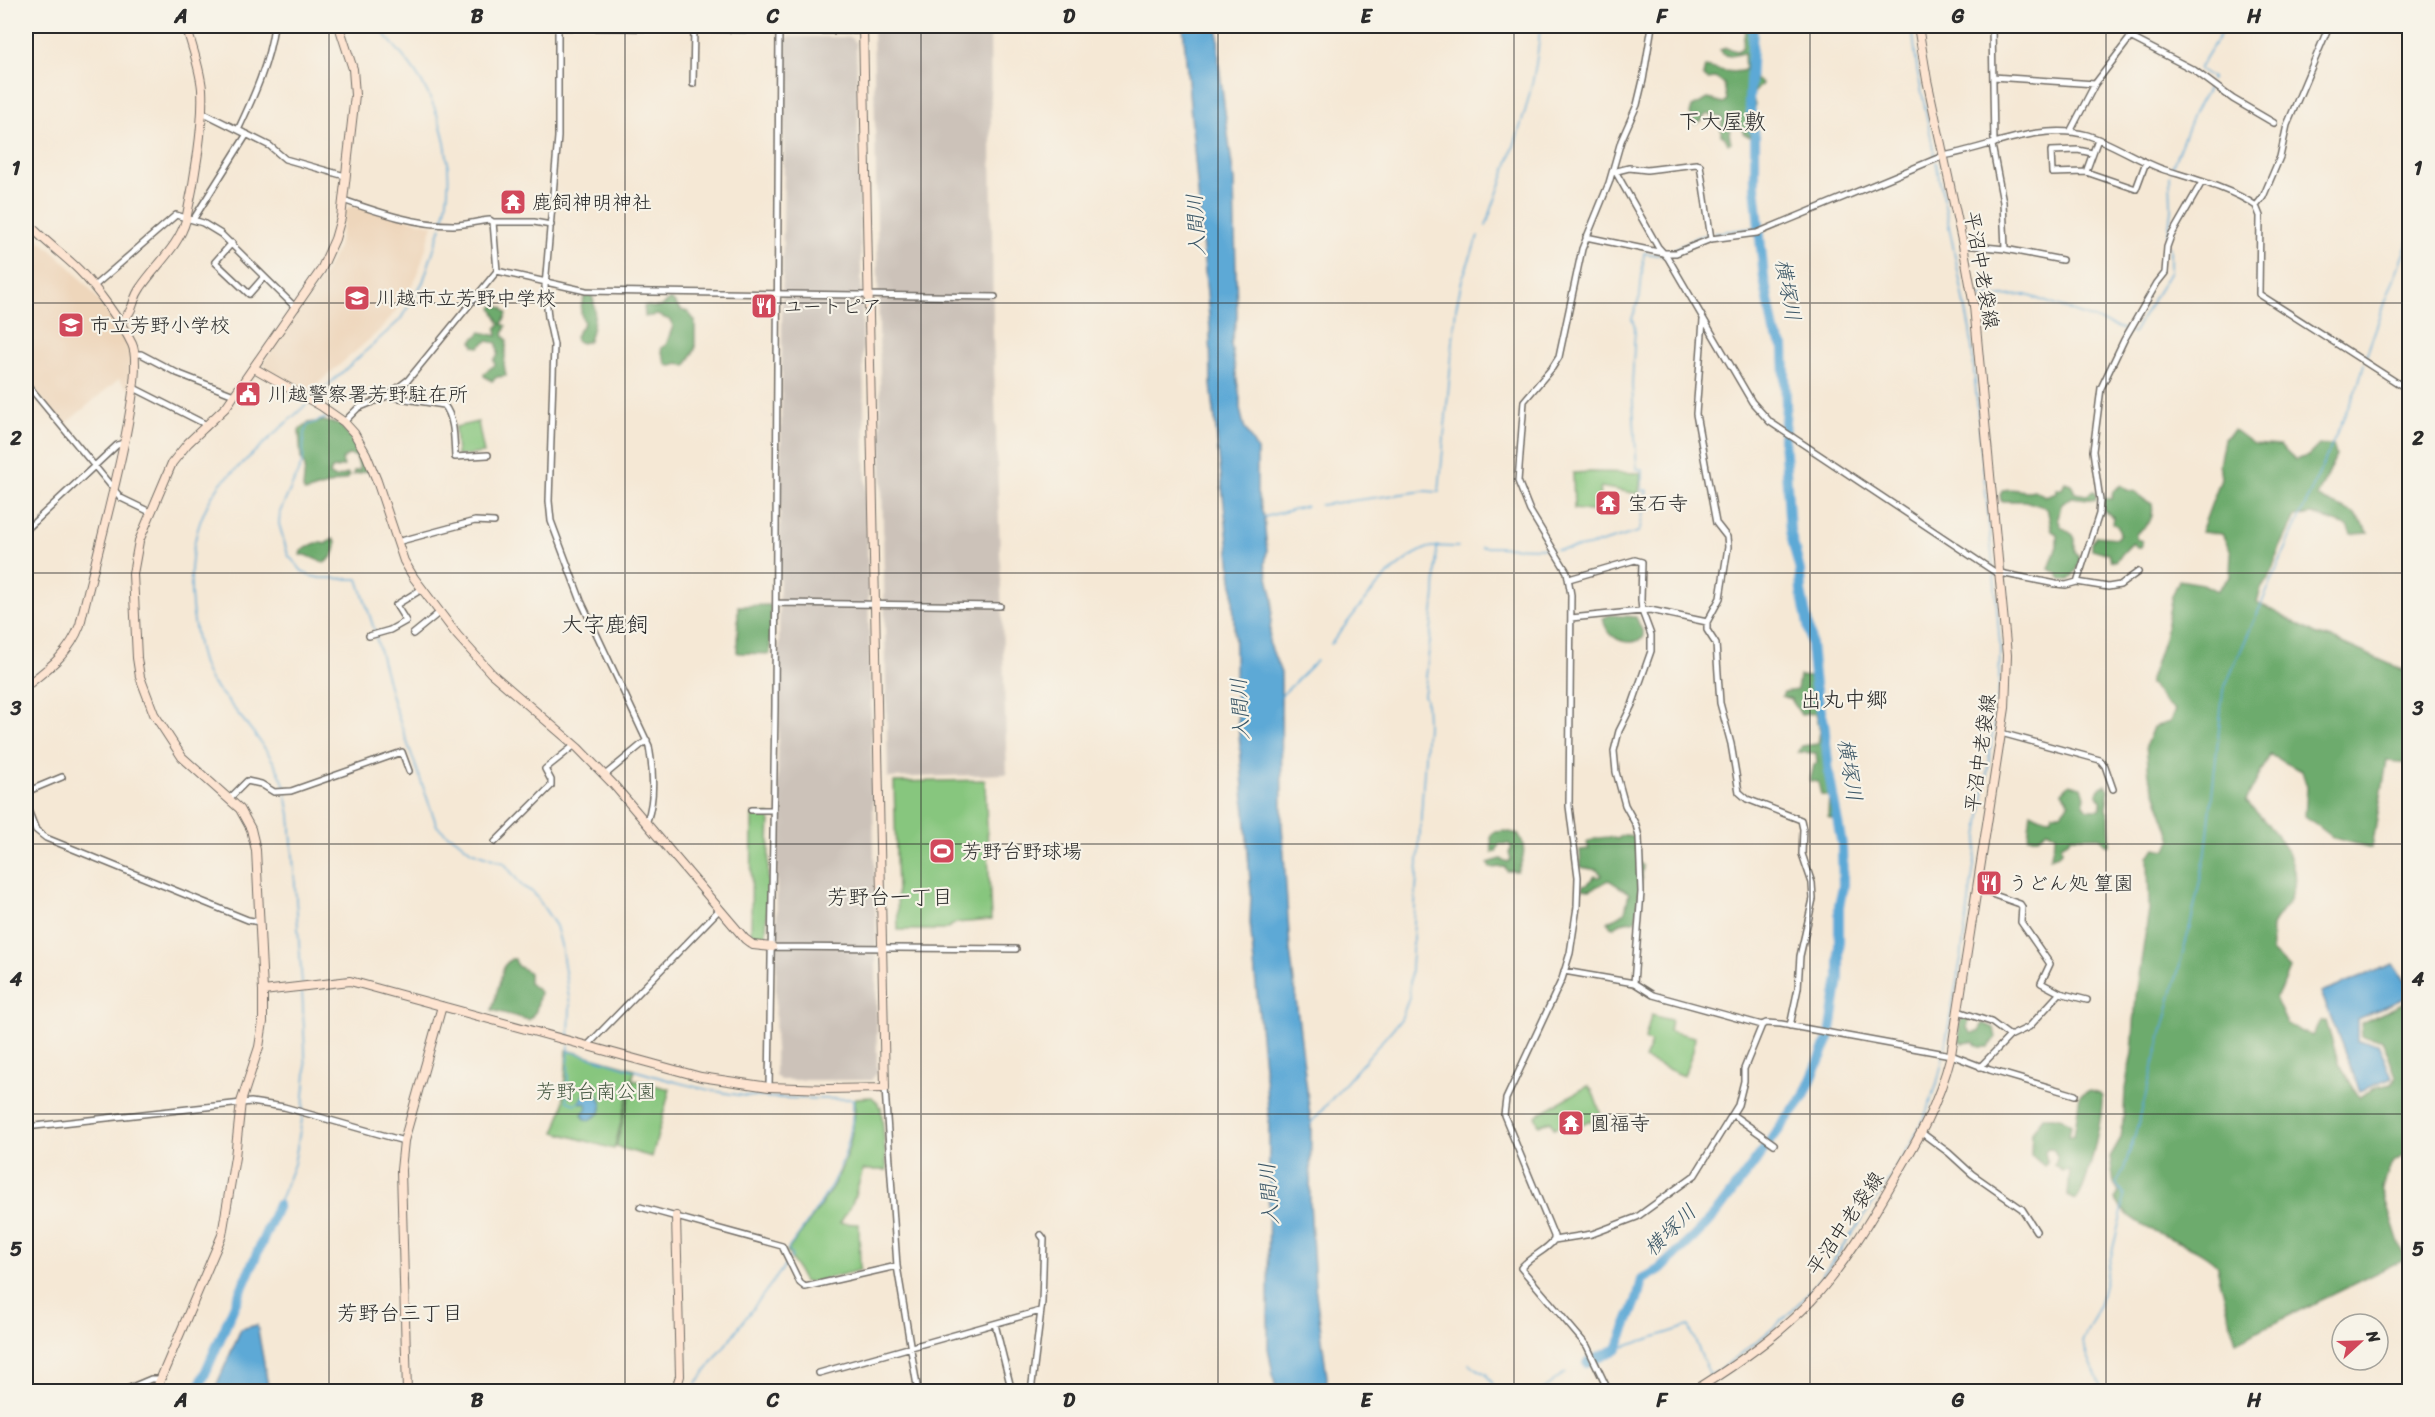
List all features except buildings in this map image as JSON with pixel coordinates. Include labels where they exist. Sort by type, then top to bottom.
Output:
[{"type":"street","points":[[186,26],[202,88],[202,112],[190,220]]},
{"type":"street","points":[[238,130],[261,79],[272,42],[274,26]]},
{"type":"street","points":[[155,1392],[222,1235],[235,1157],[241,1102],[259,1047],[263,1022],[263,991],[254,838],[246,817],[229,799],[192,768],[172,744],[154,714],[140,677],[133,606],[133,574],[139,541],[177,456],[207,427],[234,395],[296,308],[329,255],[341,218],[355,89],[353,69],[339,26]]},
{"type":"street","points":[[459,26],[863,28],[885,1088],[897,1266],[918,1392]]},
{"type":"street","points":[[1554,1240],[1553,1230],[1507,1125],[1504,1107],[1564,971],[1574,928],[1578,877],[1569,806],[1572,595],[1569,579],[1561,560],[1530,512],[1518,481],[1524,401],[1559,357],[1573,285],[1586,237],[1616,170],[1621,141],[1637,105],[1652,26]]},
{"type":"street","name":"平沼中老袋線","points":[[1692,1392],[1753,1351],[1812,1299],[1870,1221],[1922,1133],[1941,1090],[1951,1054],[2005,708],[2007,655],[1974,306],[1963,245],[1923,64],[1918,26]]},
{"type":"street","points":[[1992,26],[1993,145],[2003,202],[2005,249]]},
{"type":"street","points":[[2070,132],[2095,84],[2139,26]]},
{"type":"street","points":[[2256,206],[2263,197],[2280,157],[2287,125],[2293,116],[2306,76],[2329,26]]},
{"type":"street","points":[[558,27],[558,137],[546,282],[546,304],[554,345],[554,413],[549,501],[551,521],[581,601],[647,740],[651,759],[651,810],[647,822]]},
{"type":"street","points":[[693,84],[694,28]]},
{"type":"street","points":[[769,1087],[776,603],[779,28]]},
{"type":"street","points":[[2130,37],[2194,70],[2232,99],[2274,123]]},
{"type":"street","points":[[1993,77],[2095,84]]},
{"type":"street","points":[[202,112],[270,146],[285,159],[345,176]]},
{"type":"street","points":[[1586,237],[1663,253],[1676,253],[1711,238],[1757,233],[1943,156],[2026,135],[2070,132],[2098,139],[2146,162],[2202,182],[2256,206],[2260,216],[2259,294],[2409,391]]},
{"type":"street","points":[[119,323],[132,310],[140,289],[167,255],[247,134]]},
{"type":"street","points":[[2086,172],[2098,139]]},
{"type":"street","points":[[2092,153],[2078,150],[2051,151],[2052,173],[2086,172],[2136,189],[2146,162]]},
{"type":"street","points":[[1616,170],[1700,165],[1711,238]]},
{"type":"street","points":[[1616,170],[1629,197],[1668,258],[1752,402],[1770,422],[2000,573],[2056,584],[2066,585],[2077,582],[2108,587],[2120,585],[2138,572]]},
{"type":"street","points":[[2077,582],[2099,514],[2100,500],[2092,451],[2101,388],[2124,340],[2165,273],[2167,247],[2171,236],[2202,182]]},
{"type":"street","points":[[343,201],[422,222],[455,225],[490,220],[551,225]]},
{"type":"street","points":[[93,287],[176,215],[202,223],[232,243],[263,278],[296,308]]},
{"type":"street","points":[[26,220],[81,272],[119,323],[135,354],[134,388],[124,443],[75,638],[59,660],[26,686]]},
{"type":"street","points":[[344,422],[365,404],[387,396],[419,367],[461,312],[497,271],[493,222]]},
{"type":"street","points":[[232,243],[215,262],[249,294],[263,278]]},
{"type":"street","points":[[1963,245],[2005,249],[2062,260]]},
{"type":"street","points":[[497,271],[586,291],[995,297]]},
{"type":"street","points":[[1703,320],[1696,414],[1716,523],[1727,537],[1728,547],[1720,598],[1707,622],[1707,630],[1716,644],[1720,703],[1731,744],[1738,792],[1747,799],[1801,820],[1802,854],[1812,883],[1813,898],[1800,957],[1798,988],[1790,1026]]},
{"type":"street","points":[[135,354],[141,354],[177,373],[234,395]]},
{"type":"street","points":[[254,368],[344,422],[360,441],[366,454],[388,510],[404,561],[422,589],[470,651],[491,673],[575,745],[605,775],[745,939],[753,945],[772,947],[1016,949]]},
{"type":"street","points":[[26,383],[112,488],[128,503],[150,512]]},
{"type":"street","points":[[134,388],[207,427]]},
{"type":"street","points":[[387,396],[444,405],[448,409],[453,425],[455,457],[488,454]]},
{"type":"street","points":[[26,530],[117,444],[124,443]]},
{"type":"street","points":[[397,542],[475,521],[494,522]]},
{"type":"street","points":[[1569,579],[1640,560],[1642,562],[1642,611],[1651,635],[1651,651],[1632,705],[1619,730],[1614,751],[1616,772],[1625,805],[1636,825],[1639,837],[1641,892],[1634,983]]},
{"type":"street","points":[[369,636],[390,630],[406,621],[396,605],[422,589]]},
{"type":"street","points":[[776,603],[1000,606]]},
{"type":"street","points":[[1571,618],[1642,611],[1666,612],[1707,622]]},
{"type":"street","points":[[412,634],[440,612]]},
{"type":"street","points":[[2001,733],[2100,760],[2105,766],[2113,789]]},
{"type":"street","points":[[605,775],[647,740]]},
{"type":"street","points":[[495,842],[551,786],[546,769],[575,745]]},
{"type":"street","points":[[229,799],[247,781],[261,784],[270,791],[291,791],[402,752],[409,771]]},
{"type":"street","points":[[26,792],[62,777]]},
{"type":"street","points":[[26,805],[36,830],[46,838],[248,920],[260,922]]},
{"type":"street","points":[[751,810],[773,810]]},
{"type":"street","points":[[1977,889],[2022,907],[2022,922],[2050,964],[2042,983],[2060,993],[2087,1000]]},
{"type":"street","points":[[587,1046],[720,909]]},
{"type":"street","points":[[1564,971],[1634,983],[1653,995],[1762,1025],[1771,1023],[1951,1054],[1980,1066],[2075,1095]]},
{"type":"street","points":[[263,991],[308,984],[350,981],[701,1077],[769,1087],[885,1088]]},
{"type":"street","points":[[1980,1066],[2010,1036],[2029,1027],[2060,993]]},
{"type":"street","points":[[407,1392],[400,1188],[404,1141],[442,1006]]},
{"type":"street","points":[[1958,1011],[1991,1022],[2010,1036]]},
{"type":"street","points":[[1610,1392],[1582,1340],[1521,1268],[1554,1240],[1592,1234],[1637,1217],[1695,1175],[1732,1115],[1741,1094],[1744,1069],[1762,1025]]},
{"type":"street","points":[[26,1127],[241,1102],[284,1107],[404,1141]]},
{"type":"street","points":[[1732,1115],[1774,1144]]},
{"type":"street","points":[[1922,1133],[1972,1174],[2022,1209],[2036,1231]]},
{"type":"street","points":[[640,1207],[782,1246],[800,1283],[805,1287],[897,1266]]},
{"type":"street","points":[[675,1392],[680,1376],[676,1216]]},
{"type":"street","points":[[1031,1392],[1040,1311],[1044,1239],[1041,1235]]},
{"type":"street","points":[[819,1373],[1040,1311]]},
{"type":"street","points":[[995,1324],[1012,1392]]},
{"type":"street","points":[[120,1392],[151,1379],[161,1378]]},
{"type":"shaded area","points":[[873,26],[990,26],[993,334],[1007,774],[888,778]]},
{"type":"shaded area","points":[[790,37],[850,37],[856,43],[876,943],[877,1073],[871,1080],[780,1080],[775,1075],[783,226],[786,39]]},
{"type":"shaded area","name":"川越市立芳野中学校","points":[[352,206],[433,225],[417,277],[400,306],[379,331],[308,392],[264,367],[263,363],[324,275],[338,247],[346,209]]},
{"type":"shaded area","name":"市立芳野小学校","points":[[33,234],[67,264],[90,289],[126,339],[132,354],[129,390],[119,379],[64,425],[26,379],[26,241]]},
{"type":"green space","points":[[1746,26],[1755,26],[1750,52],[1755,80],[1762,84],[1752,95],[1755,105],[1754,114],[1748,119],[1750,137],[1743,133],[1742,126],[1738,122],[1732,125],[1729,134],[1731,142],[1728,144],[1725,137],[1721,135],[1722,118],[1708,114],[1695,124],[1690,114],[1692,107],[1708,99],[1724,103],[1727,100],[1724,84],[1715,78],[1708,79],[1703,76],[1705,67],[1730,72],[1745,70],[1744,53],[1730,56],[1722,54],[1720,50],[1726,48],[1737,51],[1742,48]]},
{"type":"green space","points":[[587,293],[591,294],[593,299],[594,317],[589,341],[582,343],[576,341],[575,336],[584,323],[581,307]]},
{"type":"green space","points":[[671,299],[681,310],[688,312],[695,321],[695,349],[686,366],[678,363],[672,366],[667,365],[663,356],[661,348],[666,345],[673,326],[670,320],[657,315],[645,317],[644,306],[659,307]]},
{"type":"green space","points":[[495,305],[503,308],[507,314],[502,324],[506,326],[503,335],[507,340],[504,365],[506,376],[497,377],[492,381],[484,376],[484,373],[495,365],[494,360],[498,355],[497,343],[487,341],[479,347],[474,346],[472,341],[481,332],[497,336],[496,329],[500,324],[492,308]]},
{"type":"green space","points":[[323,421],[339,424],[358,446],[370,470],[353,475],[354,471],[360,470],[356,456],[348,455],[342,460],[344,466],[332,469],[330,474],[334,478],[348,474],[346,479],[305,492],[303,489],[305,467],[301,458],[299,430],[308,423]]},
{"type":"green space","points":[[478,422],[484,453],[457,456],[455,427]]},
{"type":"green space","points":[[2234,430],[2253,444],[2280,446],[2295,460],[2308,456],[2319,445],[2333,445],[2336,456],[2317,497],[2354,513],[2369,533],[2351,534],[2347,526],[2312,514],[2295,517],[2257,602],[2317,635],[2333,639],[2410,673],[2409,763],[2387,761],[2372,848],[2334,838],[2305,816],[2307,787],[2302,771],[2270,755],[2246,801],[2284,845],[2294,871],[2294,885],[2290,900],[2275,920],[2272,930],[2272,951],[2290,969],[2275,998],[2287,1024],[2312,1036],[2320,1022],[2326,1021],[2339,1064],[2359,1097],[2377,1087],[2392,1084],[2396,1076],[2382,1039],[2362,1037],[2361,1023],[2409,1001],[2409,1152],[2392,1163],[2382,1189],[2404,1259],[2236,1342],[2216,1264],[2191,1247],[2149,1229],[2124,1212],[2115,1199],[2119,1191],[2114,1184],[2110,1157],[2121,1138],[2125,1088],[2132,1053],[2136,996],[2149,909],[2148,856],[2156,848],[2167,850],[2172,839],[2149,775],[2146,745],[2153,727],[2170,722],[2175,710],[2164,702],[2149,683],[2164,638],[2172,596],[2179,580],[2203,584],[2217,591],[2230,576],[2231,552],[2222,534],[2201,532],[2221,478],[2219,464],[2224,439]]},
{"type":"green space","points":[[1573,473],[1641,473],[1639,494],[1601,487],[1596,512],[1574,509]]},
{"type":"green space","points":[[2065,482],[2071,484],[2075,493],[2087,495],[2093,491],[2096,495],[2096,500],[2071,497],[2061,505],[2058,519],[2061,526],[2073,535],[2075,551],[2080,559],[2078,568],[2069,580],[2062,580],[2057,573],[2049,569],[2057,546],[2057,534],[2052,531],[2047,508],[2025,501],[2001,501],[2000,495],[2003,490],[2012,489],[2034,490],[2045,496],[2057,492],[2057,488],[2062,488]]},
{"type":"green space","points":[[2121,485],[2127,490],[2136,492],[2152,504],[2153,510],[2149,522],[2136,534],[2136,539],[2142,541],[2140,548],[2133,543],[2116,561],[2111,560],[2109,554],[2092,549],[2092,543],[2096,536],[2117,538],[2120,533],[2118,527],[2113,523],[2114,517],[2102,510],[2103,498],[2111,499],[2113,491]]},
{"type":"green space","points":[[333,539],[336,542],[335,552],[324,563],[306,555],[300,555],[301,551],[312,544],[325,544]]},
{"type":"green space","points":[[738,606],[771,606],[770,654],[737,652]]},
{"type":"green space","points":[[1610,615],[1636,617],[1643,638],[1630,642],[1612,636],[1603,618]]},
{"type":"green space","points":[[1799,676],[1810,677],[1816,681],[1819,698],[1817,704],[1823,726],[1825,768],[1834,789],[1838,813],[1835,820],[1828,817],[1829,796],[1821,795],[1818,782],[1810,781],[1814,765],[1817,763],[1816,753],[1798,752],[1802,746],[1818,744],[1820,731],[1816,713],[1801,715],[1791,699],[1782,696],[1784,692],[1797,690]]},
{"type":"green space","name":"芳野台野球場","points":[[985,780],[991,920],[956,923],[944,930],[898,930],[894,782]]},
{"type":"green space","points":[[2070,784],[2082,787],[2085,797],[2083,804],[2087,809],[2099,809],[2101,803],[2097,793],[2099,788],[2105,785],[2109,789],[2106,809],[2109,816],[2110,844],[2107,846],[2100,837],[2071,837],[2061,845],[2062,851],[2058,855],[2050,858],[2056,835],[2047,830],[2038,837],[2028,837],[2031,812],[2040,817],[2051,818],[2052,813],[2062,813],[2070,803],[2062,792]]},
{"type":"green space","points":[[752,814],[770,815],[766,940],[751,937]]},
{"type":"green space","points":[[1505,831],[1518,834],[1523,843],[1523,857],[1517,871],[1507,871],[1505,867],[1490,868],[1488,863],[1501,859],[1508,862],[1511,859],[1509,852],[1512,848],[1509,844],[1499,844],[1496,852],[1492,853],[1491,835]]},
{"type":"green space","points":[[1624,835],[1635,836],[1639,862],[1643,866],[1636,920],[1614,927],[1608,922],[1625,912],[1629,893],[1609,880],[1590,890],[1582,889],[1583,885],[1588,884],[1594,876],[1602,875],[1597,870],[1581,867],[1580,850],[1589,849],[1587,843],[1594,839],[1606,837],[1617,839]]},
{"type":"green space","points":[[511,959],[515,959],[517,966],[529,973],[529,983],[540,992],[536,1011],[529,1020],[492,1010],[504,966]]},
{"type":"green space","points":[[1651,1015],[1671,1020],[1669,1031],[1695,1037],[1693,1051],[1684,1076],[1644,1059],[1651,1043],[1645,1039]]},
{"type":"green space","points":[[1962,1018],[1969,1019],[1967,1028],[1971,1033],[1980,1032],[1982,1023],[1994,1028],[1996,1038],[1988,1047],[1979,1047],[1973,1042],[1963,1043],[1959,1040],[1959,1025]]},
{"type":"green space","name":"芳野台南公園","points":[[567,1050],[635,1069],[614,1149],[555,1132],[563,1107]]},
{"type":"green space","points":[[634,1080],[670,1089],[652,1157],[616,1147]]},
{"type":"green space","points":[[1588,1086],[1592,1090],[1604,1122],[1594,1126],[1591,1120],[1575,1127],[1573,1121],[1554,1128],[1551,1121],[1539,1125],[1535,1116]]},
{"type":"green space","points":[[2090,1090],[2100,1093],[2102,1106],[2090,1167],[2081,1193],[2076,1200],[2068,1196],[2070,1170],[2062,1171],[2054,1165],[2057,1156],[2053,1149],[2048,1148],[2045,1151],[2047,1162],[2044,1166],[2031,1155],[2032,1132],[2043,1117],[2054,1117],[2071,1124],[2069,1136],[2074,1136],[2080,1095]]},
{"type":"green space","points":[[872,1097],[881,1107],[887,1170],[863,1170],[852,1204],[840,1223],[859,1224],[860,1270],[813,1282],[804,1282],[787,1251],[826,1198],[844,1163],[854,1122],[855,1098]]},
{"type":"water","name":"入間川","points":[[1183,26],[1218,26],[1219,65],[1234,181],[1237,317],[1231,344],[1244,426],[1257,450],[1257,493],[1264,518],[1267,551],[1265,564],[1273,599],[1269,642],[1281,673],[1282,825],[1290,949],[1311,1124],[1310,1202],[1315,1286],[1327,1377],[1326,1391],[1276,1391],[1268,1348],[1269,1118],[1250,923],[1251,894],[1235,680],[1233,588],[1211,384],[1210,328]]},
{"type":"water","points":[[2393,964],[2409,985],[2409,996],[2357,1019],[2357,1042],[2378,1043],[2392,1078],[2360,1091],[2321,992]]},
{"type":"water","points":[[586,1091],[597,1094],[602,1104],[600,1113],[590,1120],[585,1119],[582,1114],[587,1104],[579,1102]]},
{"type":"water","points":[[257,1325],[269,1391],[214,1391],[241,1329]]},
{"type":"waterway","points":[[377,26],[415,72],[441,125],[448,165],[446,204],[442,223]]},
{"type":"waterway","points":[[1486,226],[1527,103],[1538,52],[1540,26]]},
{"type":"waterway","name":"横塚川","points":[[1587,1363],[1617,1349],[1642,1280],[1660,1269],[1718,1211],[1804,1096],[1830,1036],[1839,978],[1839,906],[1843,886],[1842,845],[1829,774],[1824,723],[1815,686],[1800,571],[1790,531],[1784,438],[1786,404],[1784,347],[1774,332],[1764,278],[1755,186],[1755,136],[1749,102],[1753,26]]},
{"type":"waterway","points":[[1912,26],[1917,69],[1935,157]]},
{"type":"waterway","points":[[2211,80],[2211,77],[2199,69],[2225,26]]},
{"type":"waterway","points":[[2171,170],[2193,114],[2210,85]]},
{"type":"waterway","points":[[1936,162],[1970,330],[1993,567]]},
{"type":"waterway","points":[[2168,236],[2171,209],[2170,175]]},
{"type":"waterway","points":[[315,397],[400,320],[423,282],[441,227]]},
{"type":"waterway","points":[[1714,233],[1760,227]]},
{"type":"waterway","points":[[1673,250],[1694,238],[1709,234]]},
{"type":"waterway","points":[[1320,505],[1424,491],[1439,492],[1456,308],[1462,280],[1478,236]]},
{"type":"waterway","points":[[2365,360],[2410,237]]},
{"type":"waterway","points":[[1975,297],[2027,295],[2133,333],[2170,272],[2170,247]]},
{"type":"waterway","points":[[1556,549],[1597,544],[1638,532],[1640,529],[1647,490],[1642,491],[1642,469],[1637,469],[1632,385],[1635,328],[1632,319],[1640,296],[1644,253],[1664,256]]},
{"type":"waterway","points":[[2103,1392],[2082,1342],[2099,1306],[2123,1207],[2124,1195],[2116,1184],[2124,1169],[2139,1121],[2191,922],[2206,853],[2223,691],[2358,385],[2364,364]]},
{"type":"waterway","points":[[286,790],[277,768],[263,745],[212,683],[204,668],[192,609],[191,570],[196,534],[202,516],[221,483],[309,402]]},
{"type":"waterway","points":[[326,418],[308,425],[304,433],[303,461],[280,512],[279,524],[288,555],[302,571],[320,578],[358,579],[375,632]]},
{"type":"waterway","points":[[1264,517],[1306,506]]},
{"type":"waterway","points":[[1310,1124],[1401,1019],[1409,998],[1427,725],[1424,696],[1435,594],[1437,546]]},
{"type":"waterway","points":[[1331,644],[1373,590],[1398,566],[1425,549],[1458,547]]},
{"type":"waterway","points":[[1481,547],[1551,548]]},
{"type":"waterway","points":[[1944,1051],[1961,958],[1999,688],[2000,645],[1994,575]]},
{"type":"waterway","points":[[376,637],[394,705],[437,826],[471,851],[504,863],[522,886],[534,893],[556,926],[570,1005],[569,1037]]},
{"type":"waterway","points":[[1281,696],[1316,661]]},
{"type":"waterway","points":[[286,794],[290,815],[302,984]]},
{"type":"waterway","points":[[302,989],[306,1072],[303,1110]]},
{"type":"waterway","points":[[569,1045],[567,1101],[575,1104],[580,1102]]},
{"type":"waterway","points":[[569,1051],[674,1082],[738,1095],[767,1098],[853,1099],[852,1122],[842,1161],[824,1197],[788,1249],[792,1257],[790,1259]]},
{"type":"waterway","points":[[1617,1349],[1689,1326],[1710,1376],[1778,1323],[1799,1303],[1824,1273],[1900,1162],[1931,1100],[1943,1056]]},
{"type":"waterway","points":[[278,1205],[294,1164],[303,1114]]},
{"type":"waterway","points":[[197,1392],[278,1205]]},
{"type":"waterway","points":[[690,1392],[787,1263]]},
{"type":"waterway","points":[[1469,1364],[1486,1374],[1498,1392]]},
{"type":"waterway","name":"横塚川","points":[[1539,1392],[1566,1372]]},
{"type":"place","name":"鹿飼神明神社","points":[[513,202]]},
{"type":"place","name":"川越市立芳野中学校","points":[[357,298]]},
{"type":"place","name":"ユートピア","points":[[764,306]]},
{"type":"place","name":"市立芳野小学校","points":[[71,325]]},
{"type":"place","name":"川越警察署芳野駐在所","points":[[248,394]]},
{"type":"place","name":"宝石寺","points":[[1608,503]]},
{"type":"place","name":"芳野台野球場","points":[[942,851]]},
{"type":"place","name":"うどん処 篁園","points":[[1989,883]]},
{"type":"place","name":"圓福寺","points":[[1571,1123]]},
{"type":"district","name":"下大屋敷","points":[[1722,121]]},
{"type":"district","name":"大字鹿飼","points":[[605,624]]},
{"type":"district","name":"出丸中郷","points":[[1844,699]]},
{"type":"district","name":"芳野台一丁目","points":[[890,897]]},
{"type":"district","name":"芳野台三丁目","points":[[400,1313]]}]
